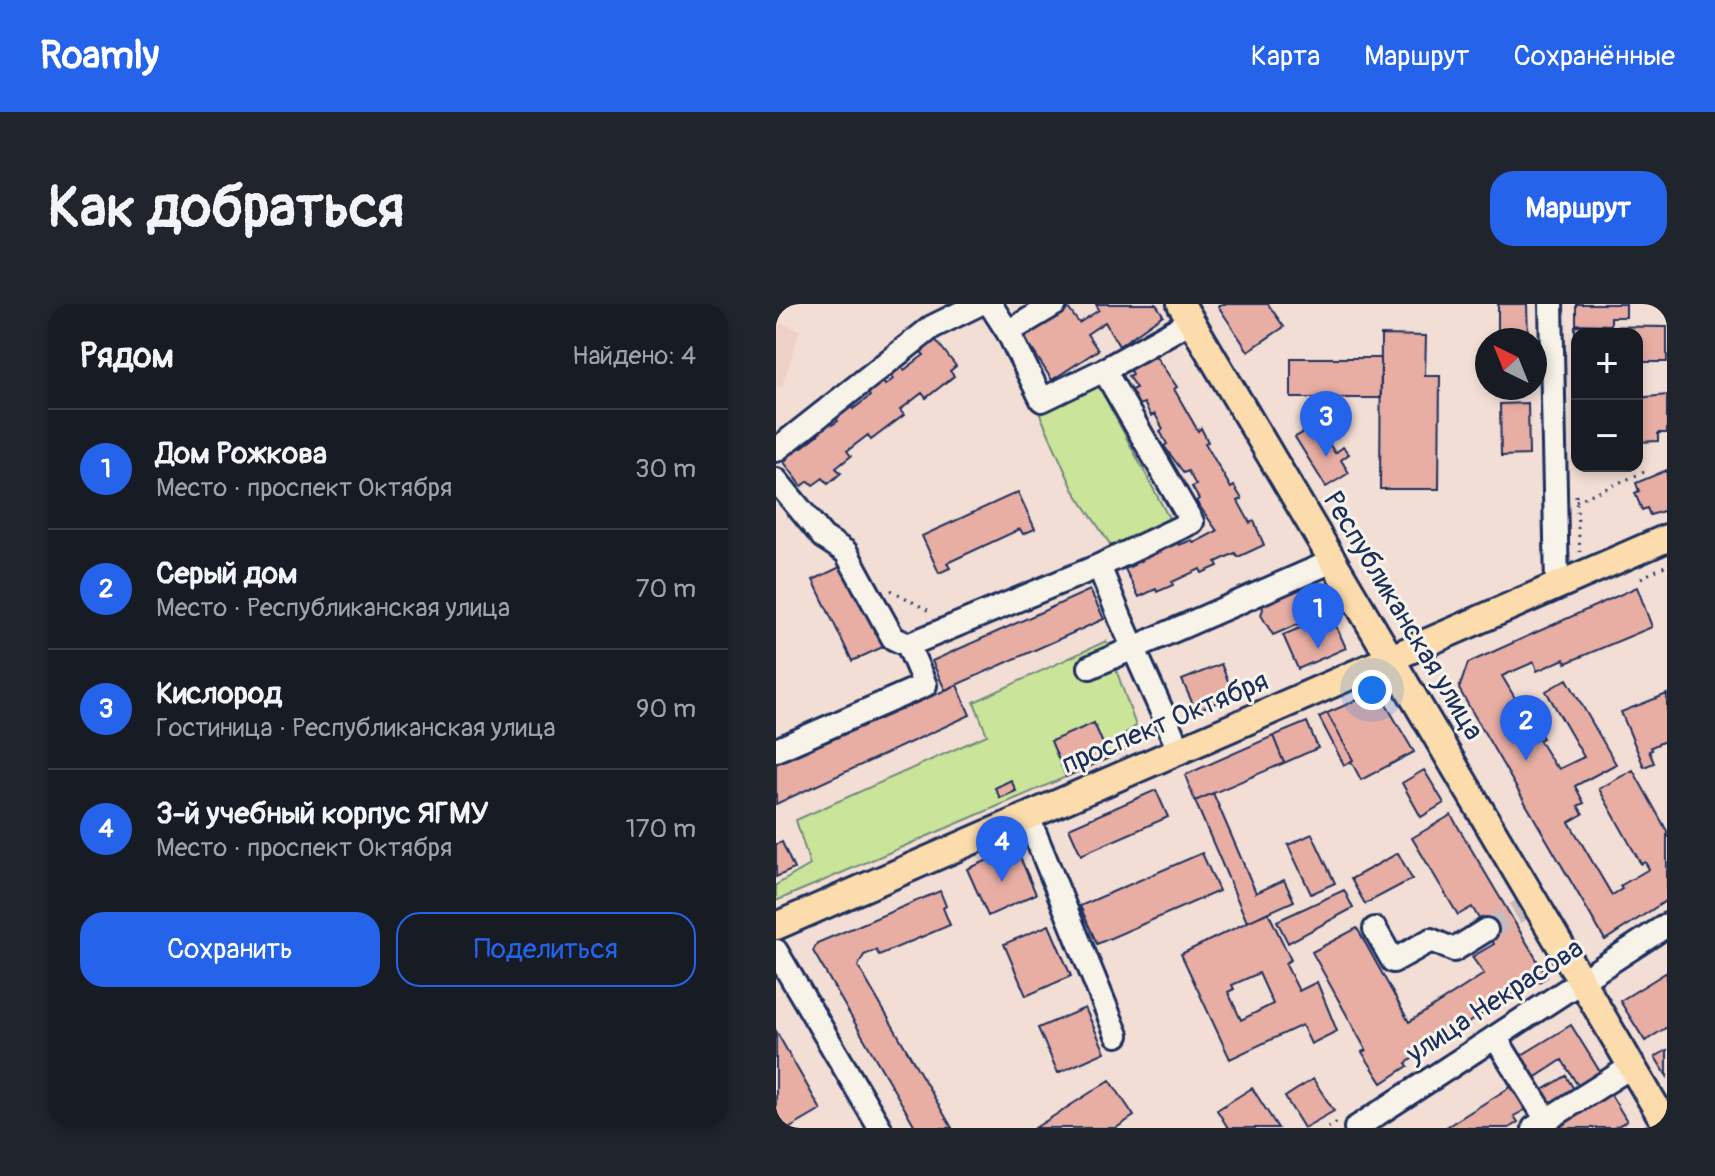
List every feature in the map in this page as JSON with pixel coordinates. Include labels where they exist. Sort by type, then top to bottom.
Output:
[{"type":"main road","name":"Республиканская улица","points":[[1186,312],[1667,1126]]},
{"type":"main road","name":"проспект Октября","points":[[776,926],[1667,538]]},
{"type":"street","points":[[776,450],[932,327],[979,304]]},
{"type":"street","points":[[990,304],[1008,332],[1042,400],[1104,370],[1186,312]]},
{"type":"street","points":[[1008,332],[1055,304]]},
{"type":"street","points":[[1551,304],[1557,585]]},
{"type":"street","points":[[908,645],[1000,597],[1099,566],[1192,522],[1104,370]]},
{"type":"street","points":[[776,480],[823,537],[846,552],[893,638],[908,645],[925,685],[776,750]]},
{"type":"street","points":[[1090,667],[1333,561]]},
{"type":"street","points":[[1099,566],[1180,752]]},
{"type":"street","points":[[1028,817],[1117,1035]]},
{"type":"street","name":"улица Некрасова","points":[[1356,1128],[1667,925]]},
{"type":"street","points":[[1375,929],[1393,961],[1431,940],[1454,950],[1486,930]]},
{"type":"street","points":[[776,951],[880,1128]]},
{"type":"street","points":[[1495,1037],[1540,1124],[1632,1066]]},
{"type":"path","points":[[1576,501],[1649,470]]},
{"type":"path","points":[[1641,578],[1667,565]]},
{"type":"path","points":[[890,590],[931,613],[944,608]]},
{"type":"shaded area","points":[[776,322],[800,330],[782,387],[776,386]]},
{"type":"green space","points":[[1097,382],[1171,522],[1114,550],[1073,489],[1038,410]]},
{"type":"green space","points":[[1106,641],[1136,726],[1123,735],[1125,750],[1109,758],[1094,723],[1066,777],[776,901],[776,885],[810,865],[796,820],[987,735],[974,702]]},
{"type":"building","points":[[1065,304],[1079,323],[1099,310],[1096,304],[1156,304],[1163,315],[1119,346],[1105,322],[1087,334],[1098,350],[1052,380],[1021,332]]},
{"type":"building","points":[[1268,304],[1284,327],[1248,351],[1218,306]]},
{"type":"building","points":[[1498,304],[1527,304],[1528,328],[1498,328]]},
{"type":"building","points":[[1576,304],[1626,304],[1626,317],[1611,317],[1611,325],[1576,324]]},
{"type":"building","points":[[1667,327],[1667,362],[1643,362],[1643,328],[1575,328]]},
{"type":"building","points":[[1381,335],[1426,336],[1425,376],[1440,376],[1439,489],[1380,489]]},
{"type":"building","points":[[935,339],[956,366],[950,371],[954,376],[926,398],[922,393],[900,410],[904,415],[871,440],[868,435],[847,451],[851,456],[836,468],[841,473],[828,484],[823,478],[813,485],[809,481],[802,486],[784,462],[787,459],[785,455],[818,435],[815,432],[829,421],[832,425],[838,421],[835,417],[850,405],[853,409],[870,396],[867,392],[882,380],[885,385],[893,379],[889,374],[901,366],[904,370],[924,355],[920,351]]},
{"type":"building","points":[[1154,354],[1177,387],[1174,389],[1198,431],[1201,428],[1208,442],[1205,443],[1231,488],[1234,486],[1242,499],[1238,501],[1250,523],[1254,521],[1264,545],[1238,557],[1235,553],[1216,562],[1218,566],[1202,573],[1200,569],[1172,582],[1173,585],[1139,597],[1125,569],[1134,565],[1133,561],[1177,542],[1179,545],[1192,540],[1194,543],[1217,531],[1196,501],[1199,499],[1192,487],[1196,485],[1188,471],[1184,473],[1164,446],[1167,444],[1160,431],[1163,429],[1155,414],[1151,416],[1144,403],[1139,405],[1131,390],[1136,388],[1128,376],[1132,374],[1129,369]]},
{"type":"building","points":[[1291,358],[1381,358],[1381,398],[1291,398]]},
{"type":"building","points":[[1667,395],[1667,433],[1658,433],[1658,441],[1643,442],[1643,397]]},
{"type":"building","points":[[1528,403],[1529,455],[1501,456],[1500,404]]},
{"type":"building","points":[[1317,425],[1335,453],[1343,447],[1349,454],[1341,460],[1349,473],[1326,487],[1295,437]]},
{"type":"building","points":[[1667,470],[1667,510],[1650,515],[1647,508],[1642,510],[1635,493],[1639,491],[1636,483]]},
{"type":"building","points":[[1018,492],[1035,529],[1023,534],[1020,529],[947,563],[950,568],[939,573],[922,536]]},
{"type":"building","points":[[846,564],[885,646],[852,661],[813,580]]},
{"type":"building","points":[[1302,585],[1318,610],[1317,616],[1273,635],[1261,615],[1261,603]]},
{"type":"building","points":[[1637,587],[1652,627],[1566,663],[1564,659],[1537,671],[1534,662],[1502,676],[1532,727],[1536,725],[1543,738],[1539,740],[1555,766],[1559,769],[1584,757],[1546,691],[1567,679],[1616,764],[1575,786],[1584,803],[1578,806],[1583,814],[1569,822],[1612,895],[1622,889],[1620,886],[1649,869],[1645,862],[1641,864],[1599,789],[1633,770],[1667,831],[1667,900],[1605,940],[1459,689],[1468,663]]},
{"type":"building","points":[[1090,590],[1104,619],[945,690],[932,661]]},
{"type":"building","points":[[1331,615],[1346,648],[1298,669],[1283,635]]},
{"type":"building","points":[[1221,664],[1234,695],[1196,711],[1182,680]]},
{"type":"building","points":[[957,685],[970,715],[776,804],[776,764]]},
{"type":"building","points":[[1378,691],[1414,752],[1361,780],[1327,713]]},
{"type":"building","points":[[1667,694],[1667,740],[1651,747],[1649,751],[1654,763],[1644,767],[1621,712]]},
{"type":"building","points":[[1327,713],[1353,760],[1344,765],[1319,717]]},
{"type":"building","points":[[1307,722],[1318,748],[1284,763],[1273,736]]},
{"type":"building","points":[[1094,723],[1109,758],[1066,777],[1051,741]]},
{"type":"building","points":[[1273,736],[1284,763],[1195,801],[1185,775]]},
{"type":"building","points":[[1424,770],[1444,803],[1421,817],[1402,783]]},
{"type":"building","points":[[1011,780],[1016,791],[1000,798],[995,788]]},
{"type":"building","points":[[1156,790],[1168,817],[1081,855],[1069,828]]},
{"type":"building","points":[[1213,793],[1256,893],[1284,880],[1294,901],[1247,922],[1195,801]]},
{"type":"building","points":[[1451,815],[1547,977],[1523,992],[1521,989],[1406,1063],[1408,1066],[1382,1083],[1362,1052],[1366,1050],[1312,952],[1357,928],[1409,1022],[1484,974],[1472,957],[1494,944],[1472,907],[1458,915],[1412,838]]},
{"type":"building","points":[[1312,834],[1335,883],[1311,894],[1288,845]]},
{"type":"building","points":[[782,842],[794,869],[776,877],[776,844]]},
{"type":"building","points":[[1016,848],[1036,894],[988,916],[967,869]]},
{"type":"building","points":[[1202,853],[1219,891],[1097,944],[1080,906]]},
{"type":"building","points":[[1398,853],[1412,879],[1365,904],[1351,879]]},
{"type":"building","points":[[1344,890],[1353,908],[1288,943],[1277,921]]},
{"type":"building","points":[[940,891],[950,925],[879,955],[876,950],[864,955],[858,966],[952,1128],[916,1128],[813,951],[817,943]]},
{"type":"building","points":[[1268,912],[1291,960],[1285,963],[1299,991],[1317,982],[1337,1031],[1311,1044],[1302,1025],[1230,1059],[1181,954]],"holes":[[[1259,973],[1273,1004],[1241,1020],[1228,992],[1234,989],[1232,985]]]},
{"type":"building","points":[[1049,925],[1071,976],[1026,996],[1004,944]]},
{"type":"building","points":[[1667,972],[1667,1027],[1645,1041],[1620,1001]]},
{"type":"building","points":[[1085,1008],[1105,1052],[1058,1073],[1038,1028]]},
{"type":"building","points":[[1571,1025],[1602,1075],[1580,1089],[1562,1060],[1531,1080],[1517,1058]]},
{"type":"building","points":[[776,1031],[821,1110],[790,1128],[776,1128]]},
{"type":"building","points":[[1667,1050],[1667,1076],[1655,1057]]},
{"type":"building","points":[[1566,1076],[1575,1091],[1549,1107],[1540,1092]]},
{"type":"building","points":[[1313,1079],[1334,1111],[1304,1128],[1285,1097]]},
{"type":"building","points":[[1110,1080],[1134,1116],[1116,1128],[1035,1128]]},
{"type":"building","points":[[1515,1084],[1530,1107],[1514,1116],[1518,1122],[1509,1128],[1445,1128]]},
{"type":"building","points":[[1252,1088],[1278,1128],[1228,1128],[1217,1110]]},
{"type":"building","points":[[1608,1090],[1627,1121],[1614,1128],[1556,1128],[1554,1123]]},
{"type":"tunnel","points":[[1486,930],[1535,902]]},
{"type":"place","name":"Кислород","points":[[1326,457]]},
{"type":"place","name":"Дом Рожкова","points":[[1318,649]]},
{"type":"place","name":"Серый дом","points":[[1526,761]]},
{"type":"place","name":"3-й учебный корпус ЯГМУ","points":[[1002,882]]}]
